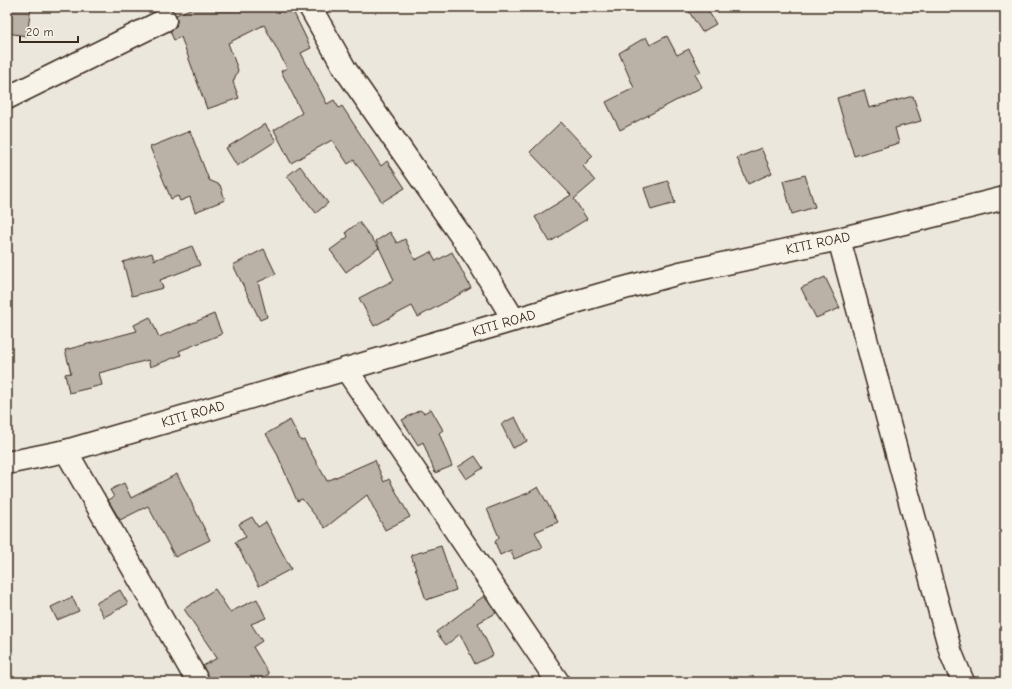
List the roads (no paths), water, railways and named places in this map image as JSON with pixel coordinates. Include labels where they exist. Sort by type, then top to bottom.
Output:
[{"type":"street","points":[[310,7],[344,68],[459,233],[514,320]]},
{"type":"street","points":[[7,98],[165,20]]},
{"type":"street","name":"KITI ROAD","points":[[7,463],[66,450],[680,273],[839,239],[1005,198]]},
{"type":"street","points":[[839,239],[951,653],[963,682]]},
{"type":"street","points":[[346,369],[558,682]]},
{"type":"street","points":[[66,450],[198,682]]}]
